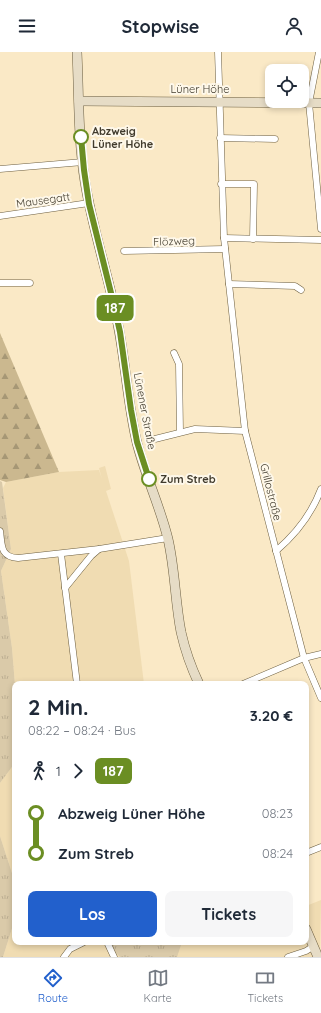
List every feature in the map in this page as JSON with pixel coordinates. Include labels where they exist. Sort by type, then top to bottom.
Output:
[{"type":"main road","name":"Lünener Straße","points":[[77,52],[83,162],[89,204],[120,332],[137,442],[161,512],[168,538],[174,566],[181,631],[190,662],[198,681]]},
{"type":"main road","name":"Lüner Höhe","points":[[79,101],[265,102]]},
{"type":"main road","name":"Lüner Höhe","points":[[309,103],[321,103]]},
{"type":"main road","points":[[309,935],[318,957]]},
{"type":"street","name":"Grillostraße","points":[[218,52],[221,184],[224,238],[245,431],[304,658],[321,698]]},
{"type":"street","points":[[319,52],[309,103],[318,175],[321,229]]},
{"type":"street","points":[[220,138],[275,139]]},
{"type":"street","points":[[0,169],[83,162]]},
{"type":"street","points":[[221,184],[254,184],[253,239]]},
{"type":"street","name":"Mausegatt","points":[[0,216],[89,204]]},
{"type":"street","points":[[224,238],[321,240]]},
{"type":"street","name":"Flözweg","points":[[124,251],[225,249]]},
{"type":"street","points":[[0,283],[30,283]]},
{"type":"street","points":[[229,284],[295,286],[301,290]]},
{"type":"street","points":[[174,354],[179,364],[180,432]]},
{"type":"street","points":[[155,439],[195,429],[245,431]]},
{"type":"street","points":[[276,551],[291,538],[302,524],[317,500],[321,489]]},
{"type":"street","points":[[0,531],[4,552],[7,556],[12,558],[61,554],[168,538]]},
{"type":"street","points":[[65,588],[91,556],[99,549]]},
{"type":"street","points":[[61,554],[77,681]]},
{"type":"street","points":[[251,681],[304,658],[321,654]]},
{"type":"street","points":[[309,852],[321,846]]},
{"type":"street","points":[[64,957],[70,948],[77,945]]},
{"type":"street","points":[[108,945],[114,957]]},
{"type":"street","points":[[288,957],[306,951],[314,946]]},
{"type":"shaded area","points":[[105,466],[111,489],[106,491],[129,561],[144,681],[15,681],[12,648],[1,571],[11,549],[3,488],[6,482],[59,472],[99,470],[102,479],[99,468]]},
{"type":"shaded area","points":[[12,767],[12,873],[0,836],[0,783]]},
{"type":"shaded area","points":[[321,900],[320,957],[3,957],[12,928],[12,945],[309,945],[309,905]]},
{"type":"green space","points":[[0,333],[59,472],[6,482],[0,480]]},
{"type":"green space","points":[[0,481],[2,482],[11,549],[1,571],[12,648],[15,681],[12,681],[12,767],[0,783]]},
{"type":"green space","points":[[0,836],[12,873],[12,928],[3,957],[0,957]]},
{"type":"green space","points":[[112,945],[181,945],[177,957],[120,957]]},
{"type":"bus line","name":"187","points":[[81,137],[89,204],[120,332],[137,442],[149,479]]},
{"type":"place","name":"Abzweig Lüner Höhe","points":[[81,137]]},
{"type":"place","name":"Zum Streb","points":[[149,479]]}]
